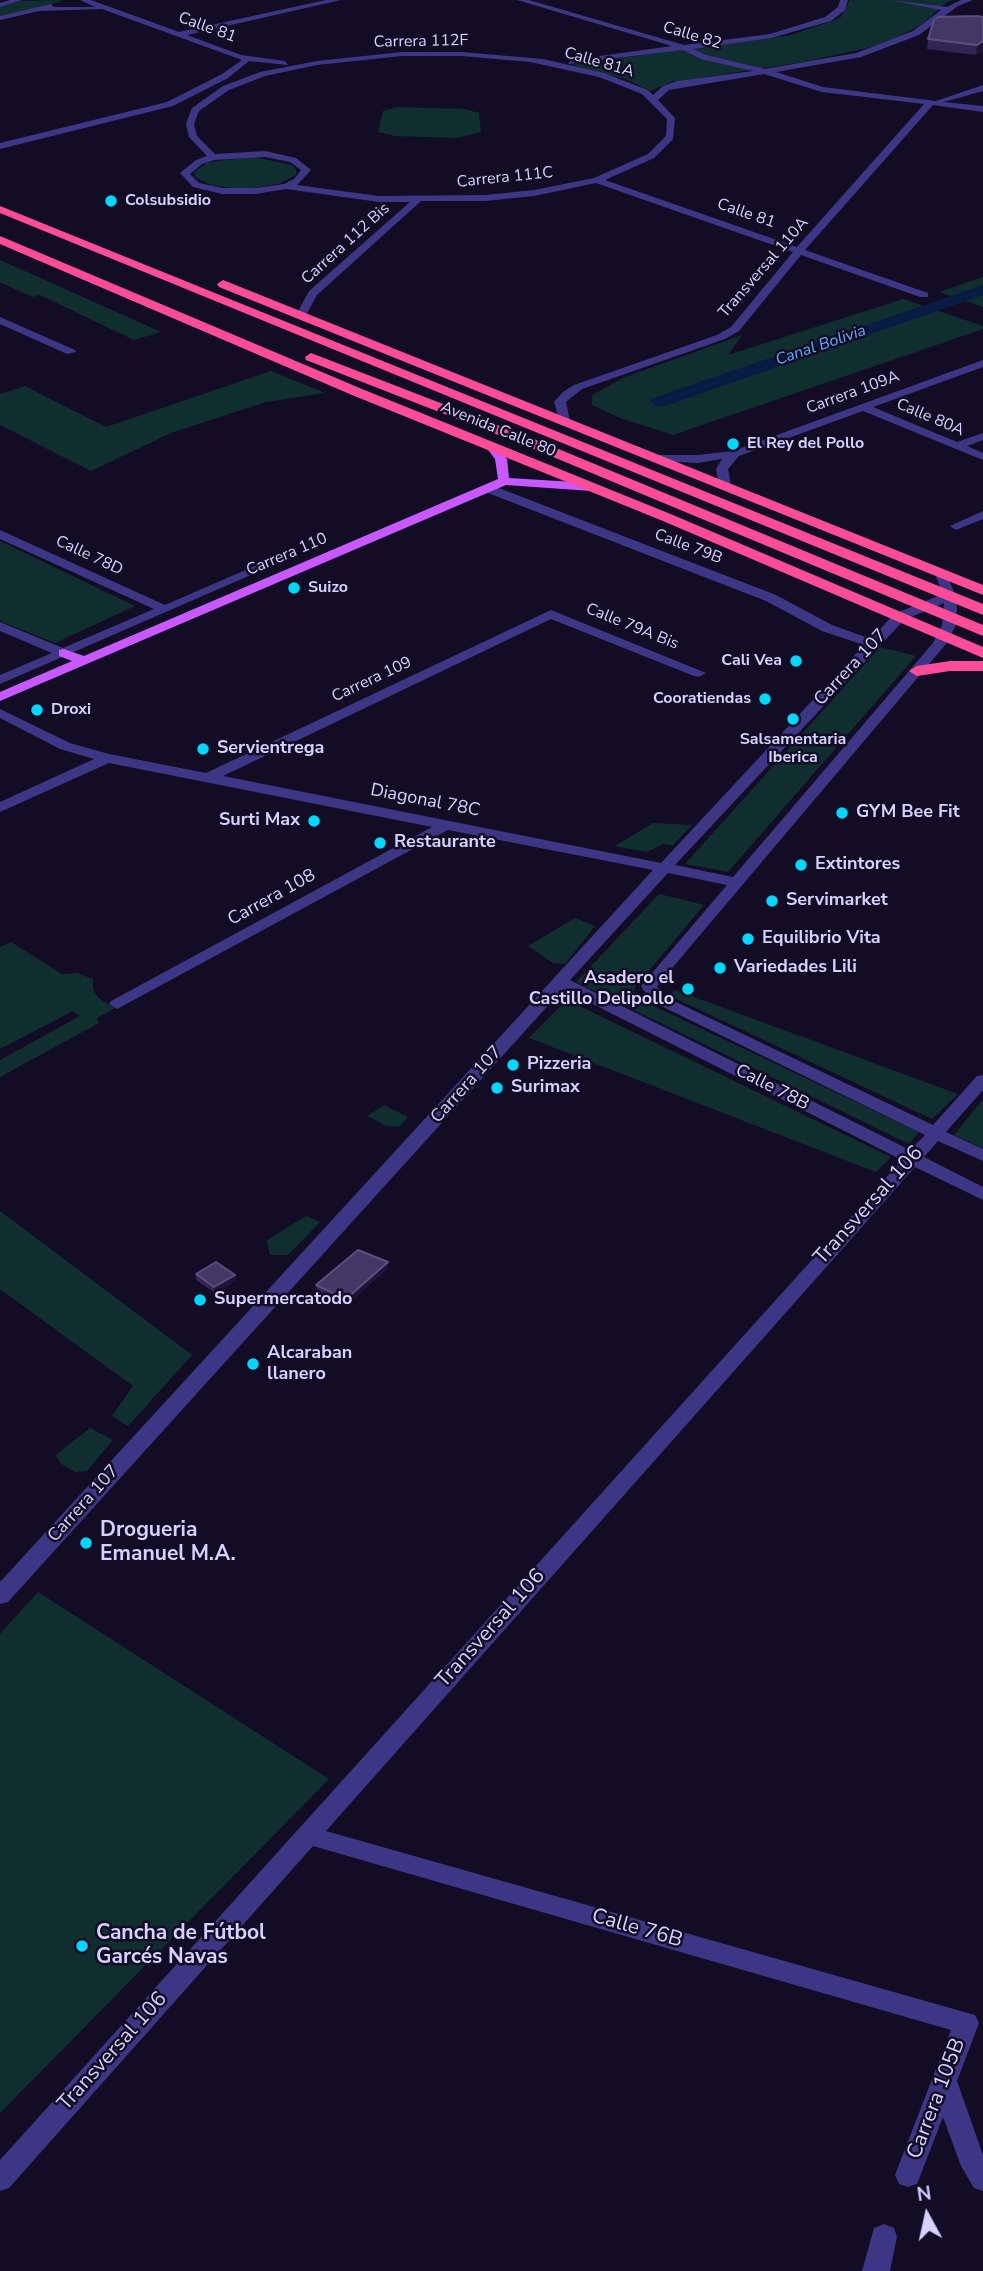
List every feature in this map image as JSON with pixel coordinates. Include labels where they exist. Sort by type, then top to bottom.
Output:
[{"type":"highway","points":[[0,195],[161,260]]},
{"type":"highway","name":"Avenida Calle 80","points":[[0,209],[983,610]]},
{"type":"highway","name":"Avenida Calle 80","points":[[0,226],[319,361],[651,493],[983,631]]},
{"type":"highway","name":"Avenida Calle 80","points":[[4,243],[667,518],[983,653]]},
{"type":"highway","name":"Avenida Calle 80","points":[[212,280],[983,590]]},
{"type":"highway","points":[[651,493],[667,518]]},
{"type":"highway","points":[[917,671],[950,666],[983,666]]},
{"type":"main road","points":[[492,447],[501,459],[504,481]]},
{"type":"main road","name":"Carrera 110","points":[[0,697],[504,481],[591,487]]},
{"type":"main road","points":[[164,609],[183,618]]},
{"type":"main road","points":[[64,653],[84,661]]},
{"type":"main road","name":"Carrera 110","points":[[0,683],[84,661]]},
{"type":"street","points":[[0,5],[18,0]]},
{"type":"street","points":[[0,18],[71,0]]},
{"type":"street","name":"Calle 81","points":[[84,0],[242,59],[282,63],[317,62]]},
{"type":"street","points":[[178,35],[337,0]]},
{"type":"street","name":"Calle 82","points":[[521,0],[680,47],[704,57],[735,62],[813,87],[856,95],[983,109]]},
{"type":"street","name":"Carrera 112F","points":[[0,153],[159,114],[195,110],[213,95],[241,82],[317,62],[422,54],[533,61],[585,61],[749,40],[807,27],[828,19],[842,8],[844,0]]},
{"type":"street","points":[[894,0],[945,15]]},
{"type":"street","points":[[654,99],[666,88],[677,84],[858,55],[916,33],[969,0]]},
{"type":"street","points":[[40,9],[81,8],[118,13]]},
{"type":"street","points":[[0,146],[170,104],[225,76],[242,59]]},
{"type":"street","name":"Calle 81","points":[[241,82],[250,71],[242,59]]},
{"type":"street","name":"Calle 81A","points":[[533,61],[609,78],[639,89],[654,99]]},
{"type":"street","points":[[930,103],[983,88]]},
{"type":"street","name":"Carrera 111C","points":[[213,158],[189,167],[185,173],[188,179],[196,185],[222,191],[256,191],[285,186],[351,196],[417,200],[510,196],[597,180],[637,165],[656,153],[670,138],[673,128],[671,118],[654,99]]},
{"type":"street","name":"Transversal 110A","points":[[564,421],[560,402],[578,387],[721,337],[735,329],[800,250],[930,103]]},
{"type":"street","points":[[195,110],[190,124],[193,137],[213,158],[265,154],[281,156],[302,165],[306,170],[304,176],[285,186]]},
{"type":"street","name":"Calle 81","points":[[597,180],[924,295]]},
{"type":"street","name":"Carrera 112 Bis","points":[[301,315],[313,293],[417,200]]},
{"type":"street","points":[[0,320],[71,352]]},
{"type":"street","name":"Carrera 109A","points":[[657,458],[698,459],[735,454],[983,363]]},
{"type":"street","name":"Calle 80A","points":[[865,408],[983,457]]},
{"type":"street","points":[[956,446],[983,436]]},
{"type":"street","points":[[725,486],[722,469],[727,460],[735,454]]},
{"type":"street","name":"Calle 79B","points":[[487,488],[771,598],[827,628],[873,644]]},
{"type":"street","points":[[956,526],[983,515]]},
{"type":"street","name":"Calle 78D","points":[[0,534],[164,609]]},
{"type":"street","name":"Carrera 110","points":[[0,683],[284,558]]},
{"type":"street","points":[[736,881],[944,636],[950,617],[950,596],[940,572]]},
{"type":"street","name":"Carrera 107","points":[[0,1596],[664,868],[873,644],[899,617],[950,596]]},
{"type":"street","name":"Calle 79A Bis","points":[[551,614],[699,673]]},
{"type":"street","name":"Carrera 109","points":[[208,778],[551,614]]},
{"type":"street","points":[[0,626],[64,653]]},
{"type":"street","points":[[0,713],[65,746],[107,758]]},
{"type":"street","points":[[0,808],[107,758]]},
{"type":"street","name":"Diagonal 78C","points":[[107,758],[736,881]]},
{"type":"street","name":"Carrera 108","points":[[117,1004],[446,825]]},
{"type":"street","name":"Calle 78B","points":[[736,881],[652,979],[650,990],[666,1003],[983,1156]]},
{"type":"street","name":"Calle 78B","points":[[561,982],[983,1194]]},
{"type":"street","name":"Transversal 106","points":[[0,2179],[983,1080]]},
{"type":"street","name":"Calle 76B","points":[[308,1835],[966,2023]]},
{"type":"street","name":"Carrera 105B","points":[[908,2175],[966,2023]]},
{"type":"street","points":[[944,2081],[970,2158],[983,2179]]},
{"type":"street","points":[[876,2271],[884,2237]]},
{"type":"green space","points":[[64,0],[0,17],[0,7],[21,1]]},
{"type":"green space","points":[[850,0],[954,0],[947,2],[921,25],[867,48],[804,62],[671,82],[651,91],[625,79],[570,65],[791,35],[840,18]]},
{"type":"green space","points":[[397,107],[464,109],[479,113],[481,132],[456,138],[395,136],[378,132],[383,111]]},
{"type":"green space","points":[[254,157],[292,165],[296,175],[278,184],[246,189],[213,186],[195,177],[194,172],[208,162]]},
{"type":"green space","points":[[0,260],[161,332],[134,340],[40,295],[32,297],[0,282]]},
{"type":"green space","points":[[983,277],[983,307],[939,292]]},
{"type":"green space","points":[[903,299],[983,326],[983,329],[673,435],[620,418],[592,405],[592,395],[625,377],[742,335],[728,355]]},
{"type":"green space","points":[[271,371],[325,393],[266,402],[171,433],[91,471],[0,425],[0,394],[25,386],[106,427]]},
{"type":"green space","points":[[0,541],[135,606],[55,643],[0,621]]},
{"type":"green space","points":[[880,647],[916,656],[728,872],[685,864]]},
{"type":"green space","points":[[653,823],[692,825],[673,845],[663,844],[647,852],[615,846]]},
{"type":"green space","points":[[659,894],[704,905],[636,986],[633,993],[639,999],[919,1132],[909,1144],[576,982]]},
{"type":"green space","points":[[575,918],[595,926],[565,964],[553,963],[528,946]]},
{"type":"green space","points":[[11,942],[62,974],[77,973],[93,979],[93,989],[98,998],[115,1008],[97,1018],[99,1023],[0,1077],[0,1060],[80,1016],[73,1011],[0,1049],[0,947]]},
{"type":"green space","points":[[675,990],[958,1094],[932,1119],[668,995]]},
{"type":"green space","points":[[567,1000],[891,1157],[876,1172],[529,1038]]},
{"type":"green space","points":[[983,1099],[983,1148],[954,1135]]},
{"type":"green space","points":[[384,1105],[408,1117],[399,1127],[387,1126],[367,1116]]},
{"type":"green space","points":[[0,1211],[192,1355],[128,1426],[112,1416],[133,1386],[0,1289]]},
{"type":"green space","points":[[306,1216],[320,1222],[288,1255],[270,1255],[267,1240]]},
{"type":"green space","points":[[90,1428],[113,1440],[87,1471],[75,1472],[60,1463],[56,1455]]},
{"type":"green space","name":"Cancha de Fútbol Garcés Navas","points":[[38,1592],[329,1779],[0,2113],[0,1634]]},
{"type":"building","points":[[938,17],[983,17],[983,41],[977,45],[928,39],[934,20]]},
{"type":"building","points":[[358,1250],[388,1262],[346,1299],[316,1285]]},
{"type":"building","points":[[216,1262],[235,1275],[214,1287],[196,1274]]},
{"type":"waterway","name":"Canal Bolivia","points":[[659,402],[983,290]]},
{"type":"place","name":"Colsubsidio","points":[[111,201]]},
{"type":"place","name":"El Rey del Pollo","points":[[733,444]]},
{"type":"place","name":"Suizo","points":[[294,588]]},
{"type":"place","name":"Cali Vea","points":[[796,661]]},
{"type":"place","name":"Cooratiendas","points":[[765,699]]},
{"type":"place","name":"Droxi","points":[[37,710]]},
{"type":"place","name":"Salsamentaria Iberica","points":[[793,719]]},
{"type":"place","name":"Servientrega","points":[[203,749]]},
{"type":"place","name":"GYM Bee Fit","points":[[842,813]]},
{"type":"place","name":"Surti Max","points":[[314,821]]},
{"type":"place","name":"Restaurante","points":[[380,843]]},
{"type":"place","name":"Extintores","points":[[801,865]]},
{"type":"place","name":"Servimarket","points":[[772,901]]},
{"type":"place","name":"Equilibrio Vita","points":[[748,939]]},
{"type":"place","name":"Variedades Lili","points":[[720,968]]},
{"type":"place","name":"Asadero el Castillo Delipollo","points":[[688,989]]},
{"type":"place","name":"Pizzeria","points":[[513,1065]]},
{"type":"place","name":"Surimax","points":[[497,1088]]},
{"type":"place","name":"Supermercatodo","points":[[200,1300]]},
{"type":"place","name":"Alcaraban llanero","points":[[253,1364]]},
{"type":"place","name":"Drogueria Emanuel M.A.","points":[[86,1543]]},
{"type":"place","name":"Cancha de Fútbol Garcés Navas","points":[[82,1946]]}]
